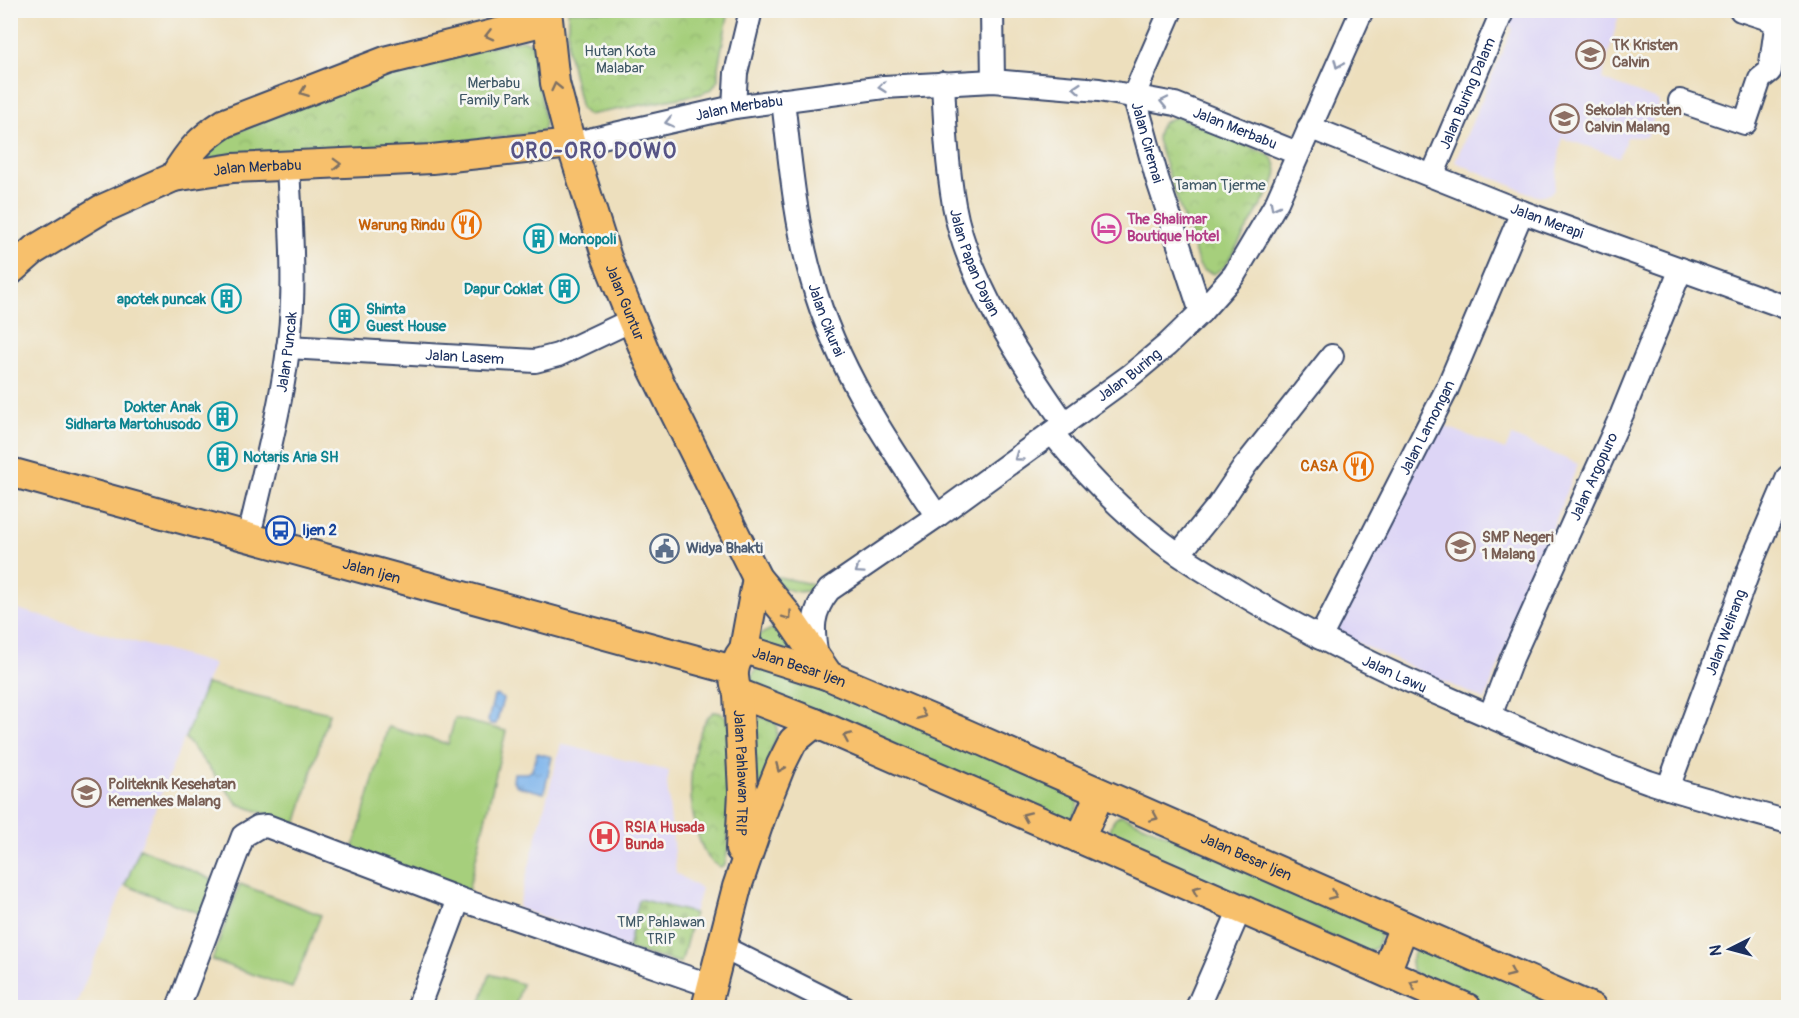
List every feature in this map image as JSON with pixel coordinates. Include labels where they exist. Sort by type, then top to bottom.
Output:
[{"type":"main road","name":"Jalan Guntur","points":[[547,16],[555,83],[571,144],[607,258],[632,320],[654,371],[757,578],[780,604],[823,666]]},
{"type":"main road","points":[[174,177],[193,148],[204,137],[225,123],[388,60],[547,16]]},
{"type":"main road","name":"Jalan Merbabu","points":[[10,271],[34,250],[102,209],[174,177],[233,168],[432,159],[571,144]]},
{"type":"main road","name":"Jalan Ijen","points":[[10,472],[738,671]]},
{"type":"main road","name":"Jalan Pahlawan TRIP","points":[[737,887],[743,792],[738,671],[757,578]]},
{"type":"main road","name":"Jalan Besar Ijen","points":[[738,671],[823,666],[1100,793],[1592,1008]]},
{"type":"main road","points":[[738,671],[815,723],[1467,1008]]},
{"type":"main road","name":"Jalan Pahlawan TRIP","points":[[709,997],[737,887],[765,805],[793,741],[815,723]]},
{"type":"main road","points":[[1080,839],[1100,793]]},
{"type":"main road","points":[[1386,972],[1404,926]]},
{"type":"street","points":[[734,107],[736,73],[751,10]]},
{"type":"street","points":[[992,10],[993,81]]},
{"type":"street","name":"Jalan Ciremai","points":[[1171,10],[1134,95],[1157,177],[1201,312]]},
{"type":"street","name":"Jalan Buring","points":[[823,666],[813,624],[819,602],[829,590],[937,516],[1131,375],[1201,312],[1239,267],[1276,202],[1362,10]]},
{"type":"street","name":"Jalan Buring Dalam","points":[[1432,176],[1503,10]]},
{"type":"street","points":[[1680,101],[1745,123],[1760,79],[1770,71],[1777,17],[1741,10]]},
{"type":"street","name":"Jalan Merbabu","points":[[571,144],[734,107],[884,87],[993,81],[1134,95],[1189,109],[1297,153]]},
{"type":"street","name":"Jalan Papan Dayan","points":[[943,83],[955,207],[969,255],[983,288],[1059,428]]},
{"type":"street","name":"Jalan Cikurai","points":[[783,100],[792,181],[803,244],[822,313],[844,364],[876,425],[937,516]]},
{"type":"street","name":"Jalan Merapi","points":[[1309,127],[1522,212],[1788,308]]},
{"type":"street","name":"Jalan Puncak","points":[[249,536],[273,433],[288,347],[292,302],[288,166]]},
{"type":"street","name":"Jalan Lamongan","points":[[1320,638],[1447,389],[1522,212]]},
{"type":"street","name":"Jalan Argopuro","points":[[1490,716],[1512,658],[1622,414],[1681,269]]},
{"type":"street","name":"Jalan Lasem","points":[[288,347],[535,361],[558,355],[632,320]]},
{"type":"street","points":[[1179,554],[1332,356]]},
{"type":"street","name":"Jalan Lawu","points":[[1059,428],[1084,471],[1122,509],[1159,540],[1265,608],[1320,638],[1401,678],[1533,736],[1668,788],[1788,822]]},
{"type":"street","name":"Jalan Welirang","points":[[1668,788],[1753,558],[1788,477]]},
{"type":"street","points":[[178,1008],[240,842],[243,836],[258,826],[267,826],[709,997]]},
{"type":"street","points":[[418,1008],[459,899]]},
{"type":"street","points":[[1197,1008],[1240,909]]},
{"type":"street","points":[[722,947],[844,1008]]},
{"type":"shaded area","name":"Sekolah Kristen Calvin Malang","points":[[1515,11],[1620,11],[1602,79],[1659,101],[1647,137],[1627,137],[1619,157],[1562,138],[1554,190],[1549,194],[1536,196],[1455,162],[1512,29],[1507,17]]},
{"type":"shaded area","name":"SMP Negeri 1 Malang","points":[[1435,422],[1505,450],[1512,436],[1578,464],[1485,700],[1342,636],[1338,628]]},
{"type":"shaded area","name":"Politeknik Kesehatan Kemenkes Malang","points":[[10,607],[214,664],[75,1007],[11,1007]]},
{"type":"shaded area","name":"RSIA Husada Bunda","points":[[561,744],[669,771],[667,783],[676,873],[701,889],[694,913],[639,899],[628,949],[518,908]]},
{"type":"green space","name":"Hutan Kota Malabar","points":[[568,11],[729,11],[718,67],[718,80],[712,89],[701,94],[588,115],[581,109],[568,51]]},
{"type":"green space","name":"Merbabu Family Park","points":[[522,40],[533,44],[545,124],[543,130],[537,133],[447,143],[197,163],[205,145],[394,67]]},
{"type":"green space","name":"Taman Tjerme","points":[[1178,117],[1269,155],[1276,166],[1277,173],[1273,185],[1226,265],[1214,274],[1203,270],[1199,265],[1157,140],[1162,124]]},
{"type":"green space","points":[[769,575],[817,587],[797,592],[779,585]]},
{"type":"green space","points":[[778,626],[801,653],[760,645],[757,636]]},
{"type":"green space","points":[[758,667],[829,684],[1077,795],[1076,812],[1069,820],[752,687],[752,675]]},
{"type":"green space","points":[[206,684],[329,713],[296,825],[238,804],[185,738]]},
{"type":"green space","points":[[713,712],[725,716],[731,729],[728,847],[725,865],[721,867],[712,862],[700,842],[691,800],[693,761],[697,742],[703,725]]},
{"type":"green space","points":[[762,717],[772,720],[777,725],[777,734],[754,813],[754,728],[757,720]]},
{"type":"green space","points":[[455,718],[506,731],[468,892],[353,850],[388,727],[448,744]]},
{"type":"green space","points":[[1121,815],[1378,926],[1380,937],[1376,948],[1366,952],[1110,839],[1112,825]]},
{"type":"green space","points":[[140,848],[213,880],[201,914],[125,885]]},
{"type":"green space","points":[[240,884],[321,915],[292,988],[212,960]]},
{"type":"green space","name":"TMP Pahlawan TRIP","points":[[639,899],[694,913],[681,963],[628,949]]},
{"type":"green space","points":[[1427,947],[1574,1007],[1481,1007],[1425,983],[1412,970],[1411,961],[1414,953],[1418,949]]},
{"type":"green space","points":[[490,974],[522,984],[515,1007],[479,1007]]},
{"type":"water","points":[[497,695],[503,699],[496,724],[491,724],[488,721],[494,696]]},
{"type":"water","points":[[537,753],[552,757],[544,793],[517,786],[513,781],[514,773],[528,773],[532,770]]},
{"type":"place","name":"TK Kristen Calvin","points":[[1591,54]]},
{"type":"place","name":"Sekolah Kristen Calvin Malang","points":[[1564,119]]},
{"type":"place","name":"Warung Rindu","points":[[466,225]]},
{"type":"place","name":"The Shalimar Boutique Hotel","points":[[1106,228]]},
{"type":"place","name":"Monopoli","points":[[538,239]]},
{"type":"place","name":"Dapur Coklat","points":[[564,289]]},
{"type":"place","name":"apotek puncak","points":[[227,299]]},
{"type":"place","name":"Shinta Guest House","points":[[345,318]]},
{"type":"place","name":"Dokter Anak Sidharta Martohusodo","points":[[222,416]]},
{"type":"place","name":"Notaris Aria SH","points":[[222,457]]},
{"type":"place","name":"CASA","points":[[1359,466]]},
{"type":"place","name":"Ijen 2","points":[[281,530]]},
{"type":"place","name":"SMP Negeri 1 Malang","points":[[1461,546]]},
{"type":"place","name":"Widya Bhakti","points":[[665,548]]},
{"type":"place","name":"Politeknik Kesehatan Kemenkes Malang","points":[[87,793]]},
{"type":"place","name":"RSIA Husada Bunda","points":[[604,836]]},
{"type":"district","name":"ORO-ORO DOWO","points":[[594,151]]}]
